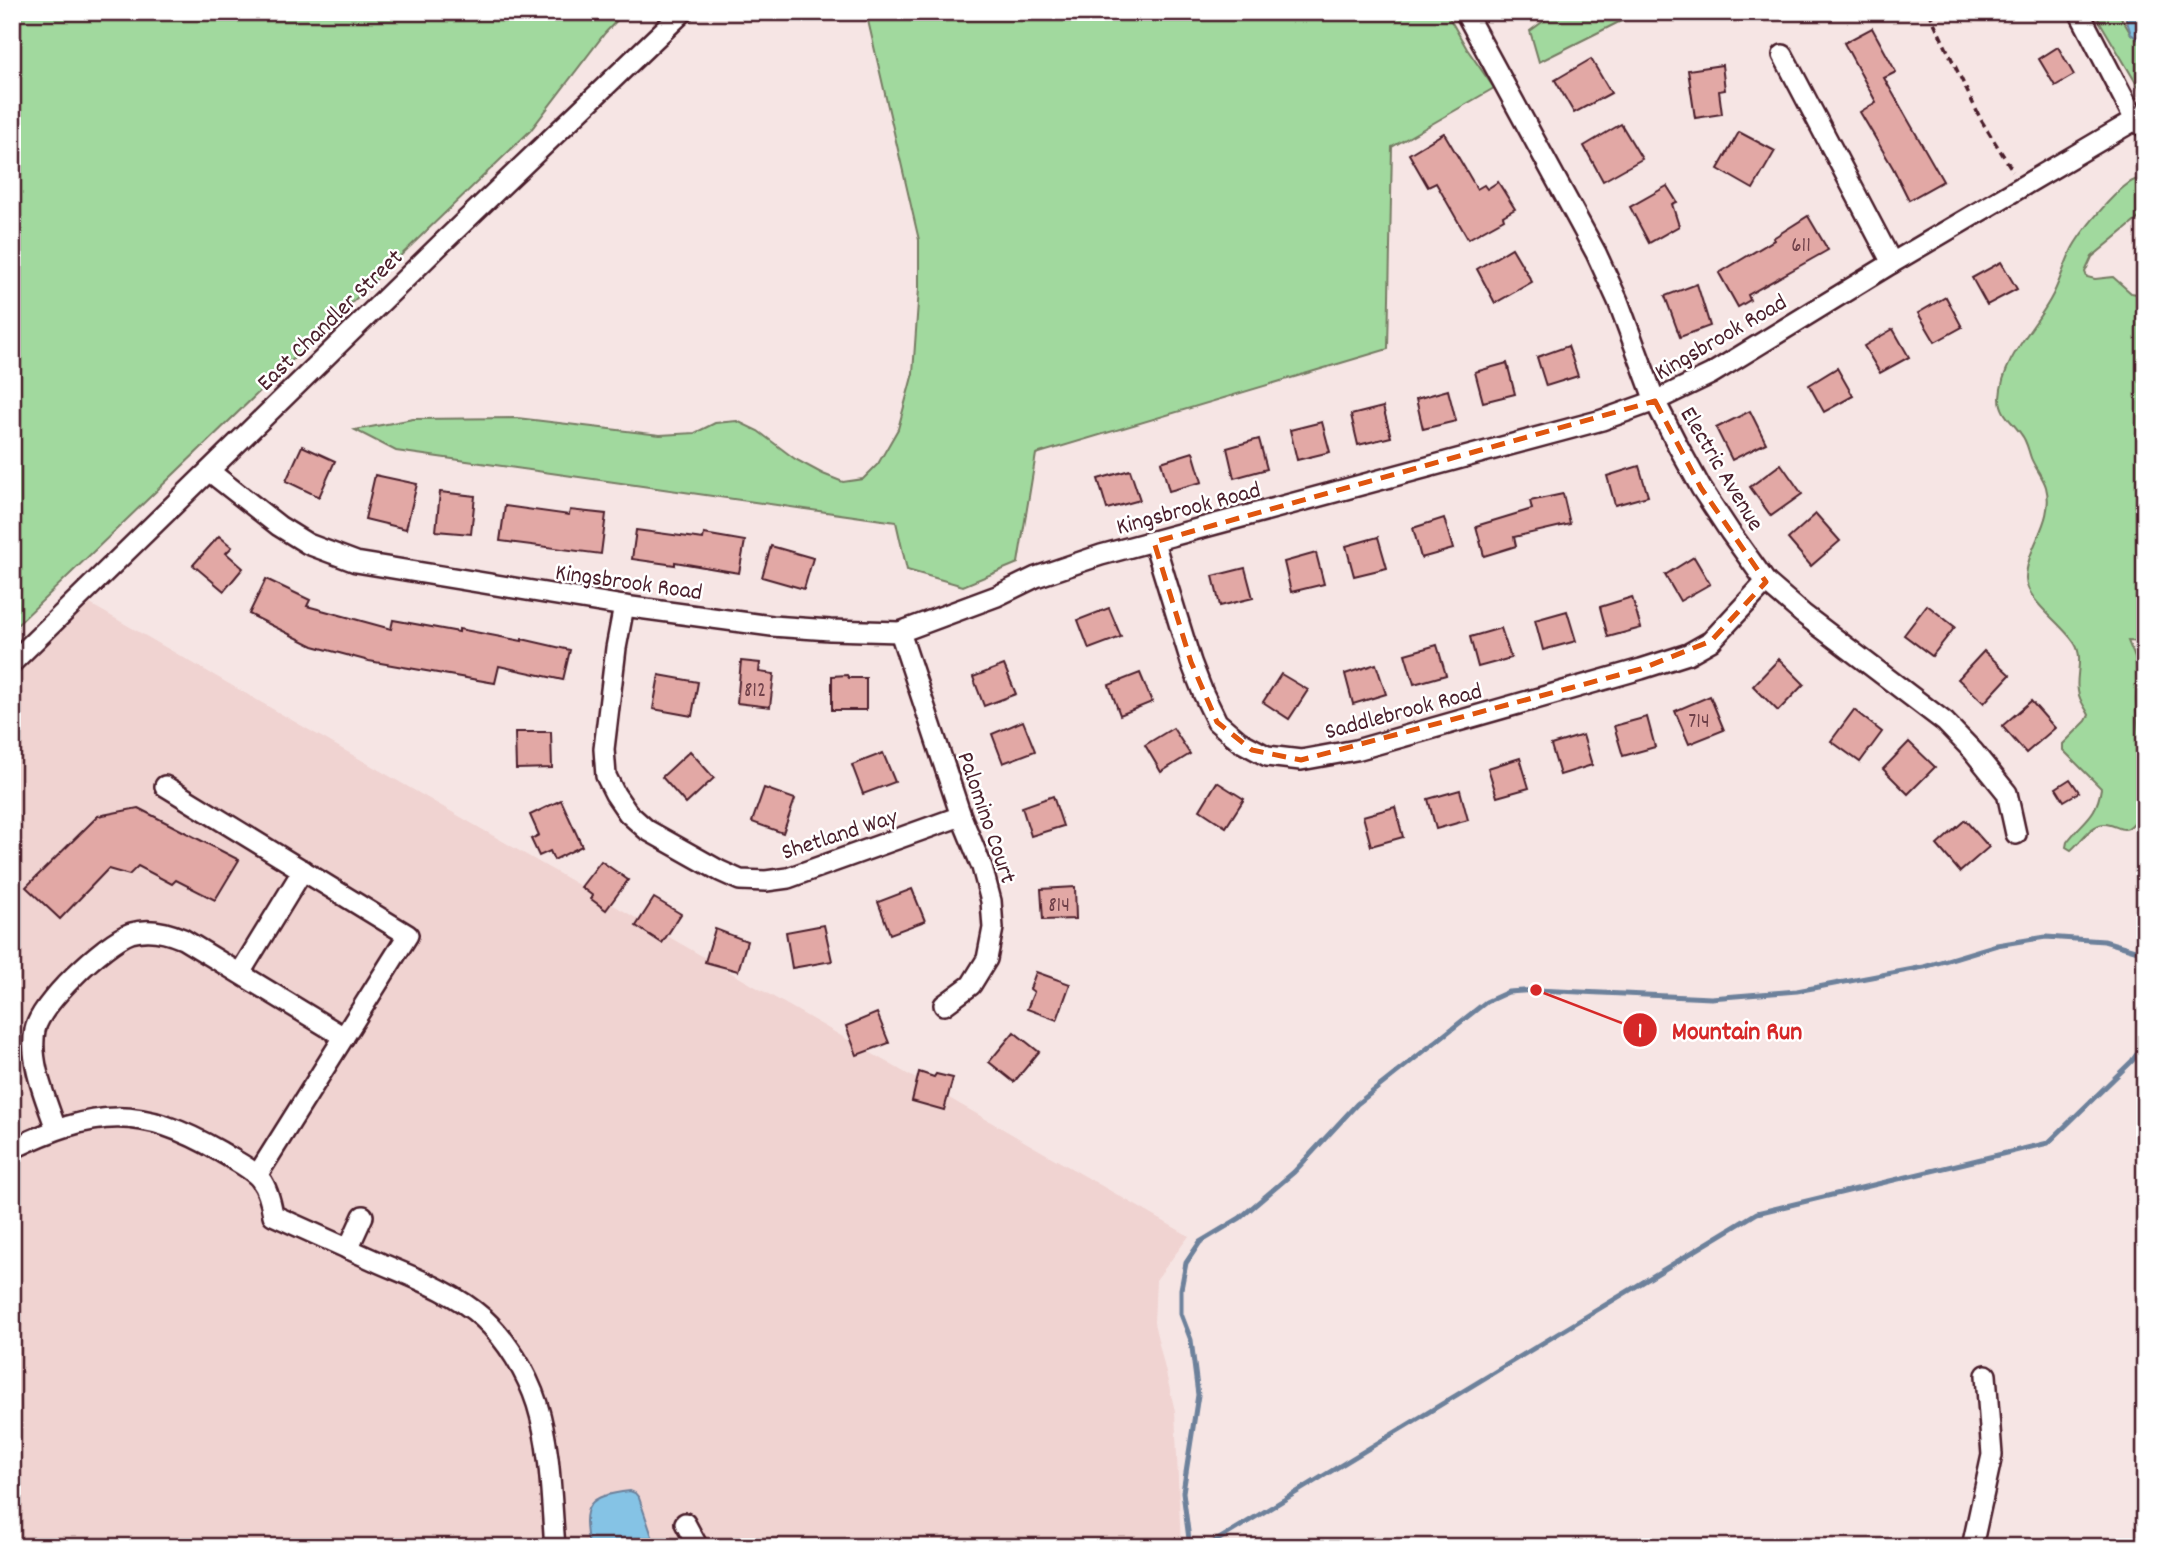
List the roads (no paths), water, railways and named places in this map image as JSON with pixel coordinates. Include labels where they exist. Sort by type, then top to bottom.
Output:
[{"type":"street","name":"East Chandler Street","points":[[12,663],[440,244],[683,12]]},
{"type":"street","name":"Electric Avenue","points":[[1465,12],[1596,253],[1618,301],[1655,401],[1701,488],[1766,582],[1832,637],[1945,722],[1973,751],[2007,793],[2016,834]]},
{"type":"street","points":[[2079,12],[2140,124]]},
{"type":"street","points":[[1783,55],[1892,263]]},
{"type":"street","name":"Kingsbrook Road","points":[[209,471],[279,526],[308,544],[356,562],[624,606],[772,626],[900,632],[997,596],[1036,577],[1101,555],[1602,420],[1655,401],[1711,374],[2023,186],[2140,124]]},
{"type":"street","name":"Saddlebrook Road","points":[[1154,542],[1191,662],[1217,722],[1252,750],[1284,760],[1301,760],[1356,750],[1688,654],[1711,641],[1766,582]]},
{"type":"street","name":"Shetland Way","points":[[624,606],[616,648],[604,749],[606,776],[628,813],[647,830],[740,880],[766,881],[788,877],[961,816]]},
{"type":"street","name":"Palomino Court","points":[[900,632],[961,816],[982,867],[991,901],[993,928],[987,959],[971,985],[944,1005]]},
{"type":"street","points":[[165,786],[408,935],[258,1174]]},
{"type":"street","points":[[240,973],[303,870]]},
{"type":"street","points":[[56,1129],[38,1070],[35,1029],[44,1010],[100,952],[133,932],[158,931],[183,939],[344,1037]]},
{"type":"street","points":[[12,1149],[56,1129],[88,1120],[129,1117],[152,1121],[192,1136],[258,1174],[268,1192],[272,1215],[459,1300],[485,1320],[503,1341],[526,1377],[538,1406],[547,1453],[555,1547]]},
{"type":"street","points":[[348,1249],[363,1216]]},
{"type":"street","points":[[1972,1547],[1992,1455],[1986,1375]]},
{"type":"water","points":[[2124,12],[2145,12],[2145,37],[2139,40],[2131,34]]},
{"type":"water","points":[[630,1491],[639,1498],[653,1539],[659,1547],[589,1547],[586,1521],[590,1505],[604,1496]]},
{"type":"waterway","points":[[1190,1547],[1183,1492],[1198,1395],[1191,1340],[1181,1314],[1181,1289],[1186,1263],[1200,1242],[1240,1218],[1294,1172],[1357,1104],[1486,1002],[1508,992],[1536,990],[1711,998],[1797,991],[1924,967],[1997,945],[2046,937],[2104,941],[2145,953]]},
{"type":"waterway","points":[[1206,1547],[1757,1213],[2048,1143],[2132,1061],[2145,1043]]},
{"type":"place","name":"Mountain Run","points":[[1536,990]]}]
